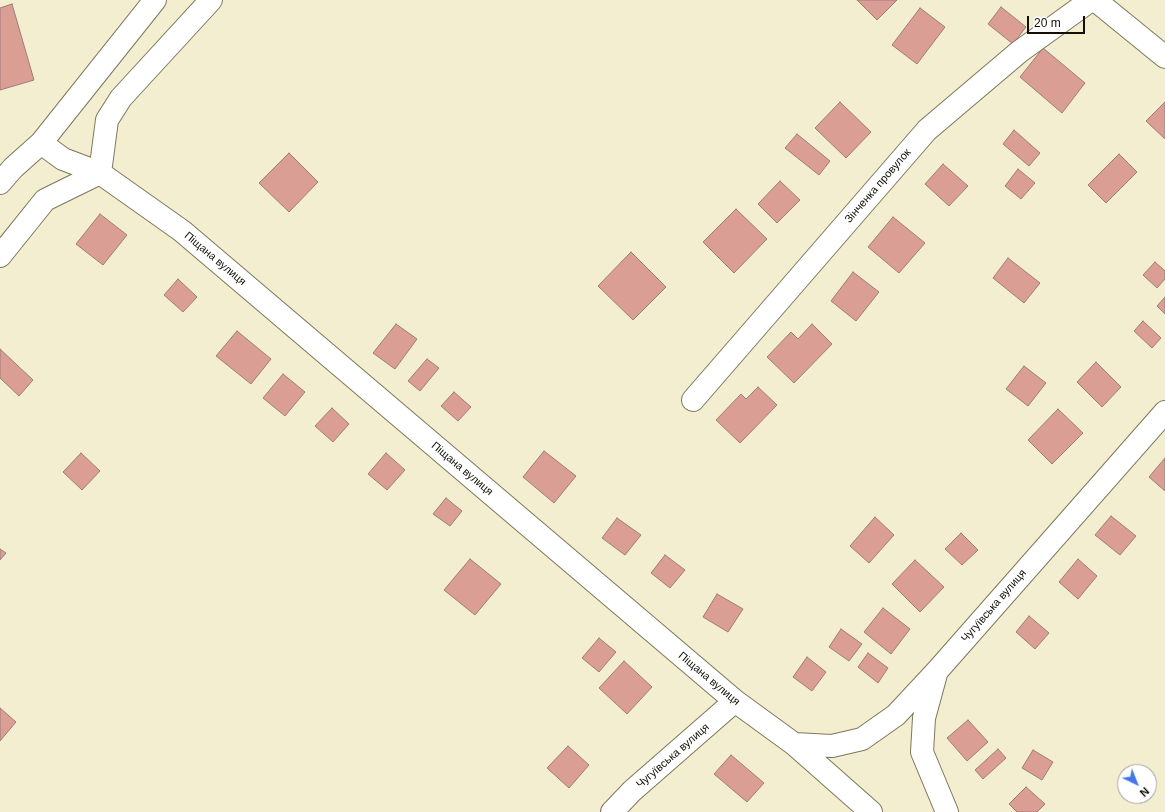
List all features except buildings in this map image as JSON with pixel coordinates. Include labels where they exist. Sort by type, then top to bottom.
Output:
[{"type":"street","points":[[0,184],[13,168],[41,143],[155,0]]},
{"type":"street","points":[[0,256],[45,200],[100,173],[107,120],[121,98],[211,0]]},
{"type":"street","name":"Зінченка провулок","points":[[693,400],[927,130],[1019,52],[1090,0]]},
{"type":"street","points":[[1095,0],[1165,57]]},
{"type":"street","name":"Піщана вулиця","points":[[41,143],[63,159],[100,173],[182,231],[735,701],[794,744],[871,812]]},
{"type":"street","name":"Чугуївська вулиця","points":[[794,744],[832,746],[862,739],[896,715],[937,671],[1165,412]]},
{"type":"street","points":[[937,671],[924,718],[922,752],[947,812]]},
{"type":"street","name":"Чугуївська вулиця","points":[[612,812],[632,791],[735,701]]}]
